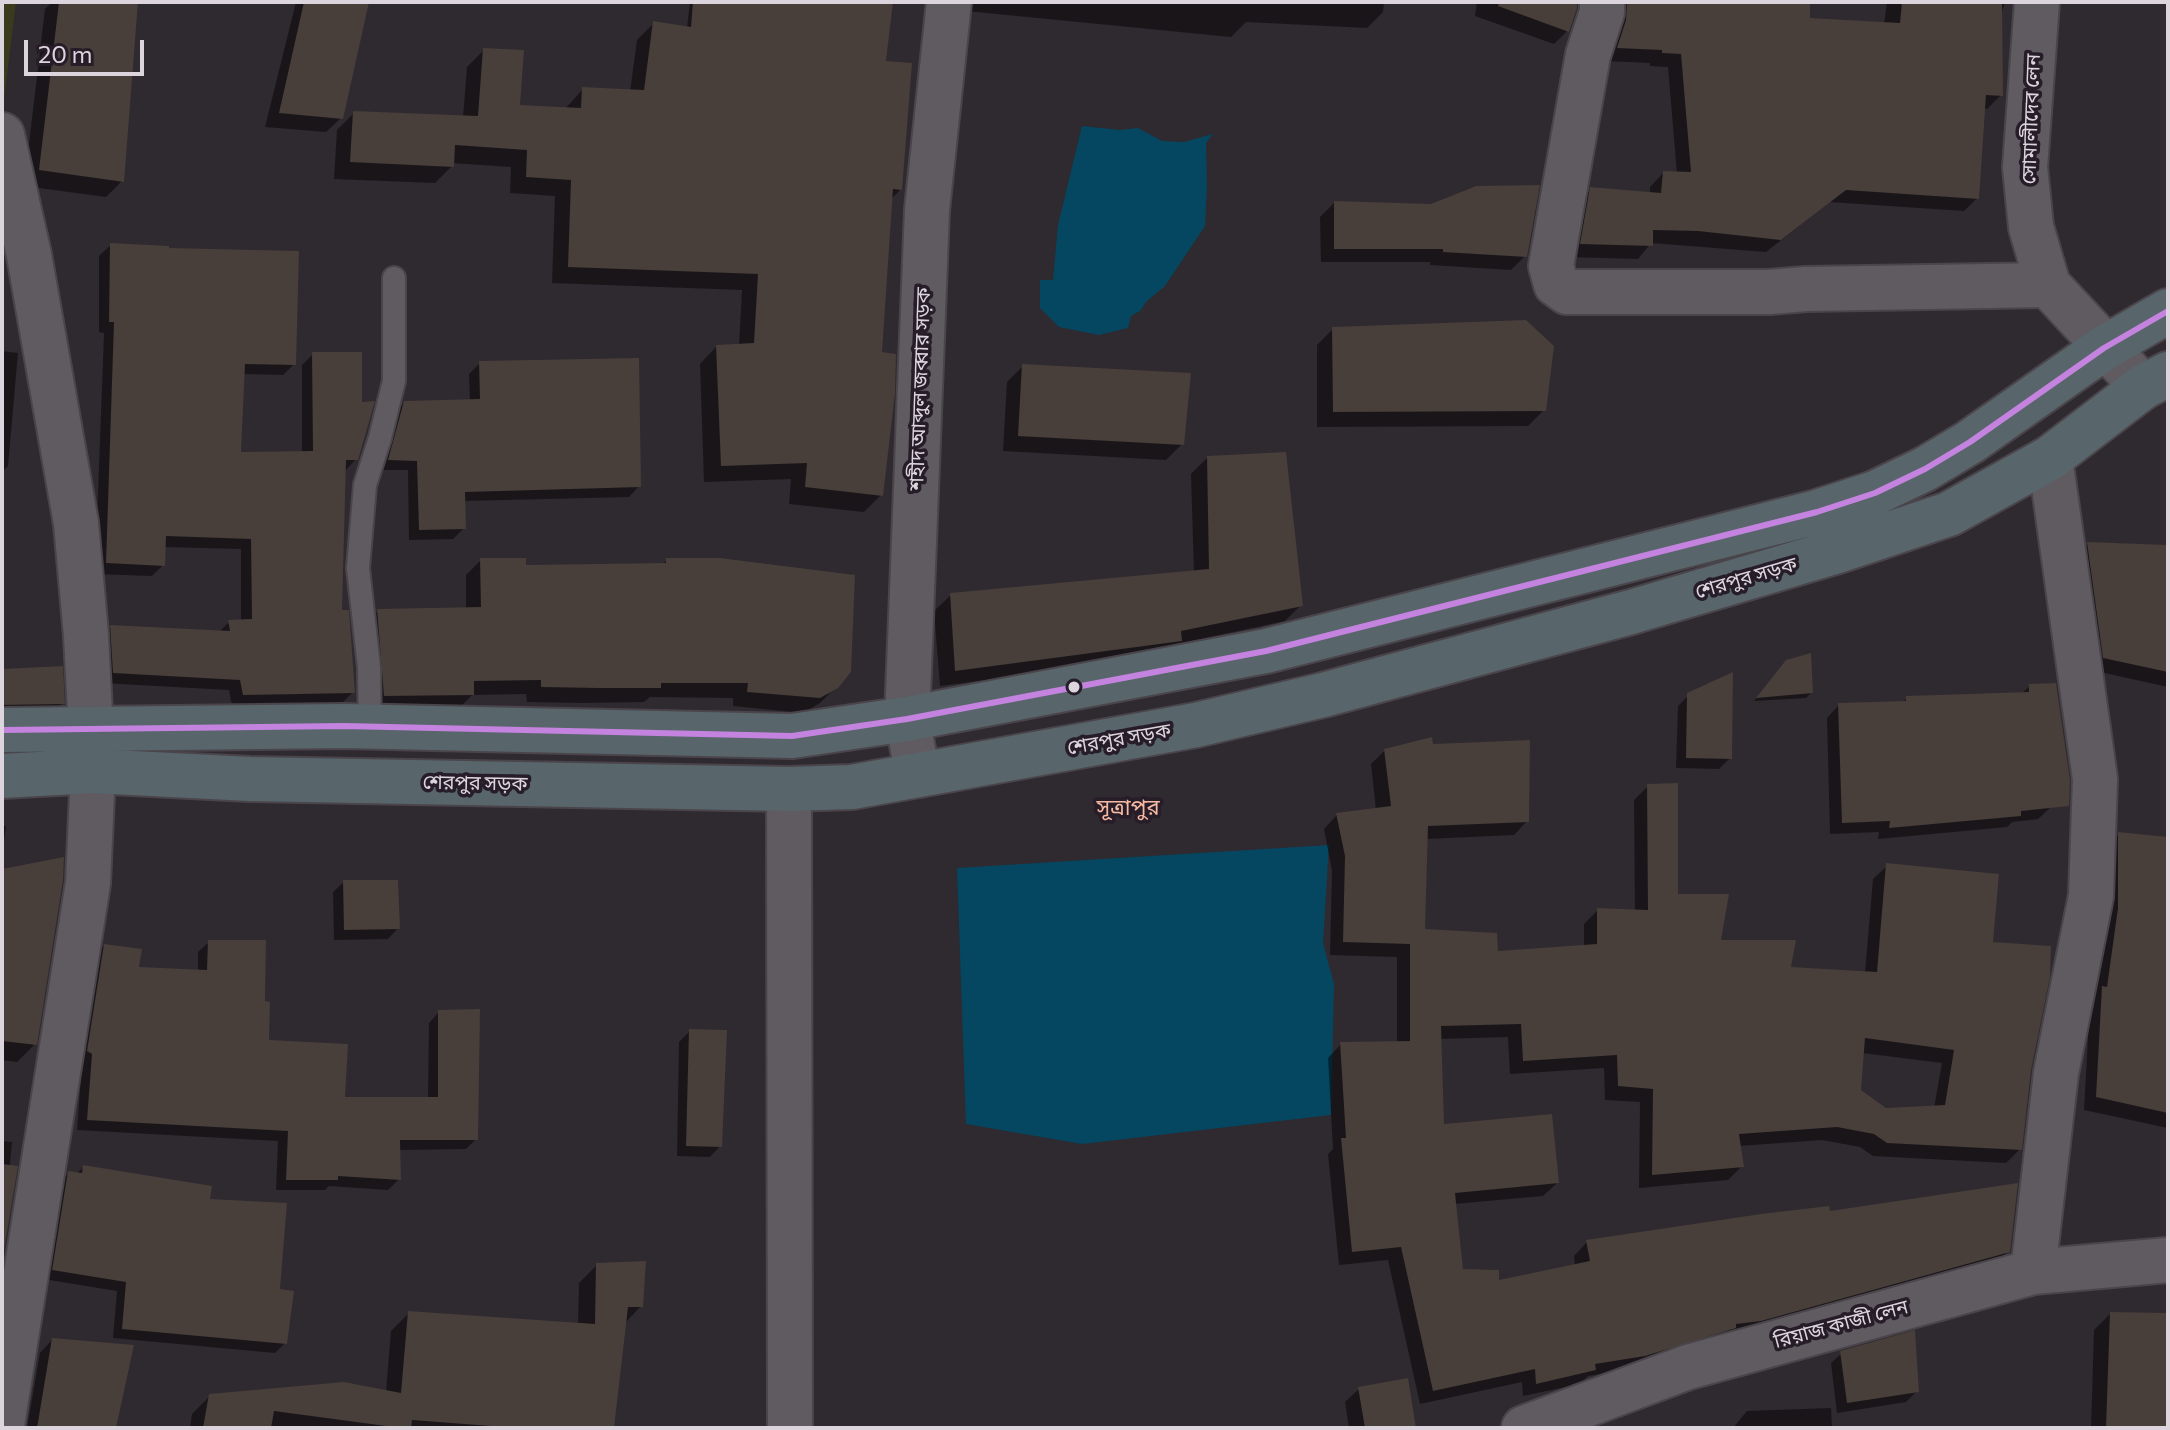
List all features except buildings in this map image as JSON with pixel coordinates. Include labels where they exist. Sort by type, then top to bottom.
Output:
[{"type":"highway","name":"শেরপুর সড়ক","points":[[2,776],[91,750],[370,727],[792,736],[907,719],[1266,651],[1817,512],[1875,493],[1925,469],[1970,442],[2104,348],[2168,311]]},
{"type":"highway","name":"শেরপুর সড়ক","points":[[2,730],[250,779],[789,789],[852,787],[1210,721],[1323,695],[1631,612],[1838,551],[1949,514],[2050,458],[2155,380]]},
{"type":"street","name":"শহীদ আব্দুল জব্বার সড়ক","points":[[918,775],[907,719],[927,210],[949,2]]},
{"type":"street","points":[[1602,2],[1602,12],[1588,55],[1551,266],[1556,284],[1567,292],[1769,292],[2048,285]]},
{"type":"street","name":"সোমালীদেব লেন","points":[[2037,2],[2025,167],[2031,227],[2048,285],[2104,348],[2155,380]]},
{"type":"street","points":[[2,135],[29,255],[76,523],[86,635],[91,750],[88,883],[2,1425]]},
{"type":"street","points":[[2033,1272],[2056,1073],[2091,896],[2095,779],[2050,458]]},
{"type":"street","points":[[789,789],[790,1428]]},
{"type":"street","name":"রিয়াজ কাজী লেন","points":[[1524,1428],[1688,1367],[2033,1272],[2168,1260]]},
{"type":"lane","points":[[370,727],[369,667],[358,568],[365,485],[394,381],[394,278]]},
{"type":"green space","points":[[2,2],[16,2],[2,115]]},
{"type":"water","points":[[1082,126],[1120,130],[1138,128],[1162,141],[1184,142],[1213,134],[1206,143],[1205,226],[1165,286],[1131,316],[1128,328],[1099,335],[1059,327],[1040,308],[1040,280],[1053,280],[1058,225]]},
{"type":"water","points":[[1329,845],[1323,943],[1334,984],[1331,1115],[1082,1144],[966,1124],[957,868]]},
{"type":"transit line","points":[[2,730],[344,726],[792,736],[907,719],[1266,651],[1817,512],[1875,493],[1925,469],[1970,442],[2104,348],[2168,311]]},
{"type":"district","name":"সূত্রাপুর","points":[[1128,808]]}]
